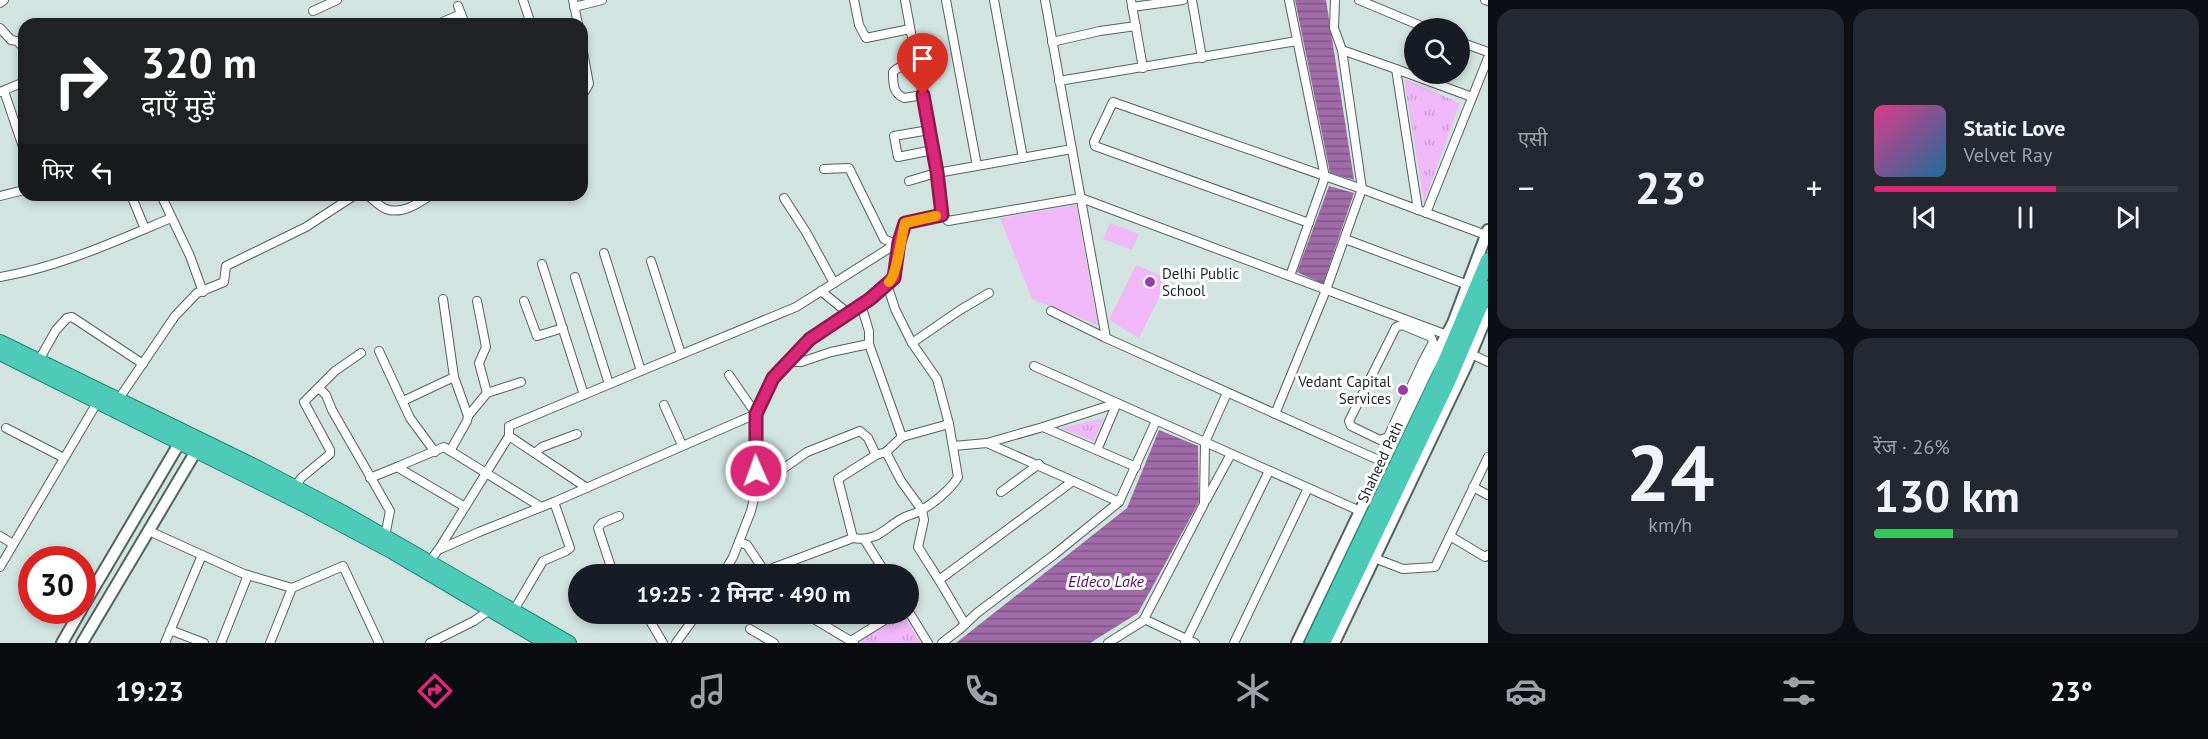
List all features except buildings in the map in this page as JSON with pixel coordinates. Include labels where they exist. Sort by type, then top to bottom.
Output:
[{"type":"highway","name":"Shaheed Path","points":[[1312,643],[1440,376],[1488,260]]},
{"type":"highway","name":"Shaheed Path","points":[[1323,643],[1448,382],[1488,288]]},
{"type":"highway","points":[[0,342],[118,400],[183,437]]},
{"type":"highway","points":[[0,352],[98,401],[295,488],[385,536],[434,556],[494,605],[547,643]]},
{"type":"highway","points":[[200,445],[393,552],[494,605],[514,610],[569,643]]},
{"type":"street","points":[[0,3],[4,0]]},
{"type":"street","points":[[313,11],[337,0]]},
{"type":"street","points":[[523,0],[529,18]]},
{"type":"street","points":[[577,18],[574,3],[602,0]]},
{"type":"street","points":[[854,0],[859,25],[866,38],[910,29]]},
{"type":"street","points":[[905,0],[937,173],[942,215],[948,221],[1081,198],[1447,335]]},
{"type":"street","points":[[946,0],[977,166]]},
{"type":"street","points":[[994,0],[1023,158]]},
{"type":"street","points":[[1045,0],[1106,338]]},
{"type":"street","points":[[1143,68],[1131,3],[1183,0]]},
{"type":"street","points":[[1192,0],[1202,58]]},
{"type":"street","points":[[1289,0],[1325,177],[1290,276]]},
{"type":"street","points":[[1275,414],[1326,290],[1362,189],[1342,50],[1334,27],[1335,0]]},
{"type":"street","points":[[1359,0],[1404,19]]},
{"type":"street","points":[[458,6],[463,18]]},
{"type":"street","points":[[454,18],[462,15]]},
{"type":"street","points":[[1052,42],[1136,26]]},
{"type":"street","points":[[0,28],[10,40],[18,42]]},
{"type":"street","points":[[1059,81],[1297,41]]},
{"type":"street","points":[[1470,46],[1488,52]]},
{"type":"street","points":[[1342,50],[1472,97]]},
{"type":"street","points":[[1422,212],[1488,58]]},
{"type":"street","points":[[917,65],[895,70],[893,72],[894,87],[896,93],[904,98],[923,95]]},
{"type":"street","points":[[1396,69],[1422,212]]},
{"type":"street","points":[[18,85],[2,92],[18,134]]},
{"type":"street","points":[[1309,223],[1095,146],[1094,142],[1113,102],[1487,233],[1453,323],[1426,365]]},
{"type":"street","points":[[929,130],[894,136],[898,157],[933,150]]},
{"type":"street","points":[[909,182],[937,173],[1072,149]]},
{"type":"street","points":[[824,169],[849,168],[884,239],[892,243],[899,242]]},
{"type":"street","points":[[0,196],[18,192]]},
{"type":"street","points":[[784,198],[834,283]]},
{"type":"street","points":[[133,201],[145,229]]},
{"type":"street","points":[[164,201],[190,256],[203,292]]},
{"type":"street","points":[[118,400],[175,316],[197,294],[224,282],[226,266],[306,226],[344,201]]},
{"type":"street","points":[[375,201],[385,209],[398,211],[423,201]]},
{"type":"street","points":[[728,564],[751,511],[757,487],[756,414],[773,378],[810,339],[861,305],[894,278],[899,242],[905,223],[942,215]]},
{"type":"street","points":[[0,277],[30,272],[58,263],[171,218]]},
{"type":"street","points":[[1345,239],[1468,285]]},
{"type":"street","points":[[434,556],[509,436],[509,426],[796,307],[899,242]]},
{"type":"street","points":[[604,253],[641,371]]},
{"type":"street","points":[[651,261],[681,354]]},
{"type":"street","points":[[542,264],[584,395]]},
{"type":"street","points":[[575,277],[609,384]]},
{"type":"street","points":[[785,564],[853,538],[864,539],[880,534],[905,516],[922,510],[954,484],[958,477],[938,379],[912,343],[895,309],[887,284]]},
{"type":"street","points":[[821,291],[848,313]]},
{"type":"street","points":[[912,343],[989,293]]},
{"type":"street","points":[[443,299],[454,377],[468,416]]},
{"type":"street","points":[[477,301],[486,347],[479,363],[487,393]]},
{"type":"street","points":[[524,301],[537,336],[563,328]]},
{"type":"street","points":[[861,305],[869,331],[868,344],[902,437]]},
{"type":"street","points":[[1051,310],[1106,338],[1383,462]]},
{"type":"street","points":[[1334,643],[1471,354],[1488,313]]},
{"type":"street","points":[[39,360],[56,330],[67,318],[72,317],[142,364]]},
{"type":"street","points":[[1297,643],[1383,462],[1426,365],[1433,342],[1431,337],[1402,325],[1396,327],[1349,421],[1351,426],[1380,440],[1388,437],[1405,409]]},
{"type":"street","points":[[788,362],[801,362],[831,352],[868,344]]},
{"type":"street","points":[[379,351],[410,418],[435,452]]},
{"type":"street","points":[[295,488],[301,478],[330,454],[304,402],[335,371],[361,353]]},
{"type":"street","points":[[1471,354],[1488,362]]},
{"type":"street","points":[[1034,366],[1360,511]]},
{"type":"street","points":[[729,375],[756,414]]},
{"type":"street","points":[[403,401],[454,377]]},
{"type":"street","points":[[450,451],[468,416],[487,393],[521,382]]},
{"type":"street","points":[[319,388],[326,395],[332,410],[390,511],[385,536]]},
{"type":"street","points":[[1204,504],[1206,442],[1227,393]]},
{"type":"street","points":[[0,567],[98,401]]},
{"type":"street","points":[[953,446],[987,443],[1043,428],[1117,403]]},
{"type":"street","points":[[1097,450],[1117,403]]},
{"type":"street","points":[[664,405],[682,446]]},
{"type":"street","points":[[434,556],[756,414]]},
{"type":"street","points":[[942,643],[1119,502],[1156,420]]},
{"type":"street","points":[[853,538],[838,479],[876,455],[886,452],[902,437],[949,424]]},
{"type":"street","points":[[6,428],[64,458]]},
{"type":"street","points":[[1043,428],[1136,467]]},
{"type":"street","points":[[757,487],[807,452],[860,431],[868,438],[876,455]]},
{"type":"street","points":[[535,453],[542,447],[577,434]]},
{"type":"street","points":[[509,436],[586,488]]},
{"type":"street","points":[[96,585],[183,437]]},
{"type":"street","points":[[987,443],[1039,464],[1119,502]]},
{"type":"street","points":[[83,643],[200,445]]},
{"type":"street","points":[[370,478],[444,447],[541,507]]},
{"type":"street","points":[[886,452],[922,510],[924,520],[918,547],[965,624]]},
{"type":"street","points":[[1108,643],[1144,618],[1231,454]]},
{"type":"street","points":[[1374,558],[1403,569],[1435,567],[1488,457]]},
{"type":"street","points":[[1001,492],[1039,464]]},
{"type":"street","points":[[397,467],[465,507]]},
{"type":"street","points":[[1144,618],[1189,642],[1269,471]]},
{"type":"street","points":[[939,580],[1073,481]]},
{"type":"street","points":[[1234,643],[1308,488]]},
{"type":"street","points":[[1473,488],[1488,495]]},
{"type":"street","points":[[514,610],[543,561],[566,552],[570,548],[554,502]]},
{"type":"street","points":[[610,564],[598,528],[602,523],[619,516]]},
{"type":"street","points":[[149,531],[248,575],[292,588],[344,566],[379,643]]},
{"type":"street","points":[[0,536],[13,544]]},
{"type":"street","points":[[1450,536],[1485,557],[1488,555]]},
{"type":"street","points":[[864,539],[877,564]]},
{"type":"street","points":[[739,542],[747,545],[756,564]]},
{"type":"street","points":[[165,643],[202,555]]},
{"type":"street","points":[[221,643],[248,575]]},
{"type":"street","points":[[270,643],[292,588]]},
{"type":"street","points":[[430,643],[474,621],[494,605]]},
{"type":"street","points":[[62,643],[73,624]]},
{"type":"street","points":[[652,624],[663,643]]},
{"type":"street","points":[[676,643],[690,624]]},
{"type":"street","points":[[822,624],[852,642],[879,624]]},
{"type":"street","points":[[916,624],[928,643]]},
{"type":"street","points":[[750,629],[774,643]]},
{"type":"street","points":[[170,630],[204,643]]},
{"type":"street","points":[[449,634],[453,643]]},
{"type":"green space","points":[[1405,84],[1416,84],[1460,103],[1424,202]]},
{"type":"green space","points":[[1076,205],[1098,325],[1032,299],[1000,218]]},
{"type":"green space","points":[[1110,223],[1139,234],[1132,250],[1103,239]]},
{"type":"green space","points":[[1136,265],[1168,279],[1139,338],[1109,320]]},
{"type":"green space","points":[[1104,418],[1094,441],[1061,428]]},
{"type":"green space","points":[[887,624],[909,624],[921,643],[863,643],[860,641]]},
{"type":"water","points":[[1295,0],[1326,0],[1354,180],[1330,173]]},
{"type":"water","points":[[1329,186],[1354,193],[1323,284],[1297,272]]},
{"type":"water","name":"Eldeco Lake","points":[[1159,430],[1198,446],[1199,502],[1138,613],[1090,643],[956,643],[1127,508]]},
{"type":"slow traffic","points":[[889,282],[894,278],[899,242],[905,223],[936,216]]},
{"type":"place","name":"Delhi Public School","points":[[1150,282]]},
{"type":"place","name":"Vedant Capital Services","points":[[1403,390]]},
{"type":"route","points":[[756,471],[756,414],[773,378],[810,339],[870,299],[894,278],[899,242],[905,223],[942,215],[923,95]]}]
